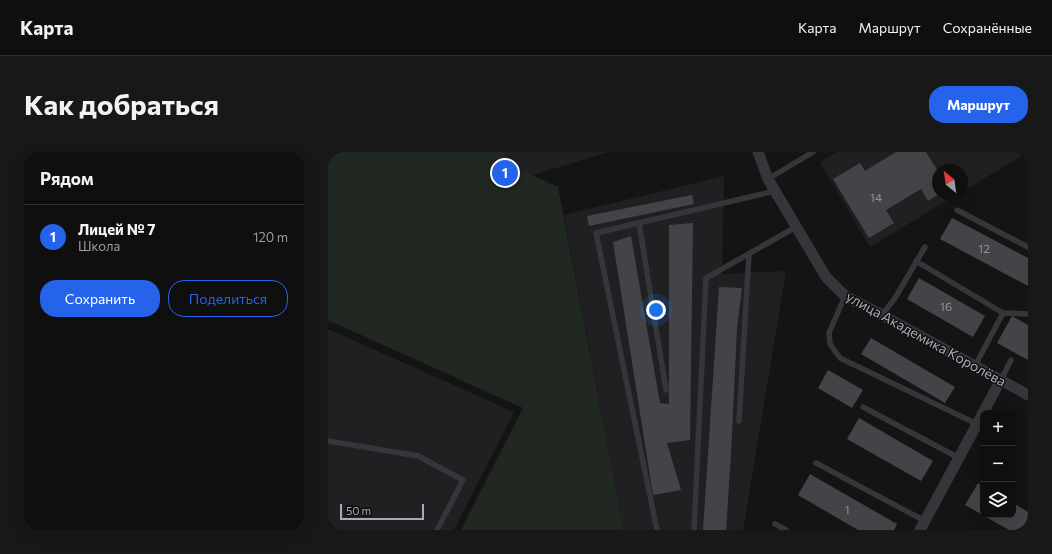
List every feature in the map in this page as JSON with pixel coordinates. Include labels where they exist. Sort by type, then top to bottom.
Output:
[{"type":"street","name":"улица Академика Королёва","points":[[758,152],[768,179],[826,277],[845,296],[882,314],[1028,395]]},
{"type":"street","points":[[985,410],[1000,380]]},
{"type":"street","points":[[923,525],[980,418]]},
{"type":"lane","points":[[768,179],[813,152]]},
{"type":"lane","points":[[657,530],[596,233],[775,191]]},
{"type":"lane","points":[[957,210],[1028,247]]},
{"type":"lane","points":[[639,223],[666,390]]},
{"type":"lane","points":[[694,530],[706,278],[796,227]]},
{"type":"lane","points":[[882,314],[895,298],[925,247]]},
{"type":"lane","points":[[739,422],[749,254]]},
{"type":"lane","points":[[916,261],[1003,313],[1028,314]]},
{"type":"lane","points":[[845,296],[829,333],[830,344],[840,358],[977,424]]},
{"type":"lane","points":[[975,366],[1003,313]]},
{"type":"lane","points":[[1000,380],[1011,360]]},
{"type":"lane","points":[[863,407],[959,458]]},
{"type":"lane","points":[[328,441],[418,456],[463,480],[437,530]]},
{"type":"lane","points":[[816,463],[923,525]]},
{"type":"lane","points":[[775,524],[786,530]]},
{"type":"shaded area","points":[[328,152],[503,152],[517,168],[558,187],[624,530],[461,530],[523,408],[328,320]]},
{"type":"shaded area","points":[[464,152],[608,152],[475,193]]},
{"type":"shaded area","points":[[837,152],[1028,152],[968,188],[968,164],[932,164],[932,200],[948,200],[870,247],[820,162]]},
{"type":"shaded area","points":[[724,176],[722,274],[786,271],[743,530],[624,530],[564,215]]},
{"type":"shaded area","points":[[328,329],[514,412],[454,530],[328,530]]},
{"type":"building","points":[[896,152],[926,152],[934,164],[932,164],[932,199],[928,201],[921,189],[886,210],[894,223],[869,238],[833,179],[860,163],[865,171]]},
{"type":"building","points":[[692,195],[694,204],[589,226],[587,216]]},
{"type":"building","points":[[952,218],[1028,258],[1028,286],[940,239]]},
{"type":"building","points":[[693,223],[690,440],[667,443],[681,490],[653,495],[613,242],[631,236],[660,403],[669,404],[669,225]]},
{"type":"building","points":[[919,278],[985,316],[973,337],[907,299]]},
{"type":"building","points":[[719,287],[742,288],[737,328],[726,530],[703,530]]},
{"type":"building","points":[[1012,316],[1028,325],[1028,360],[997,343]]},
{"type":"building","points":[[871,338],[955,387],[945,403],[861,354]]},
{"type":"building","points":[[828,370],[863,390],[852,408],[818,388]]},
{"type":"building","points":[[859,418],[933,461],[921,481],[847,439]]},
{"type":"building","points":[[810,474],[897,524],[894,530],[858,530],[798,495]]},
{"type":"building","points":[[978,483],[980,484],[980,514],[965,505]]},
{"type":"building","points":[[1016,505],[1028,512],[1028,530],[1009,530],[988,518],[1016,518]]},
{"type":"place","name":"Лицей № 7","points":[[505,173]]}]
